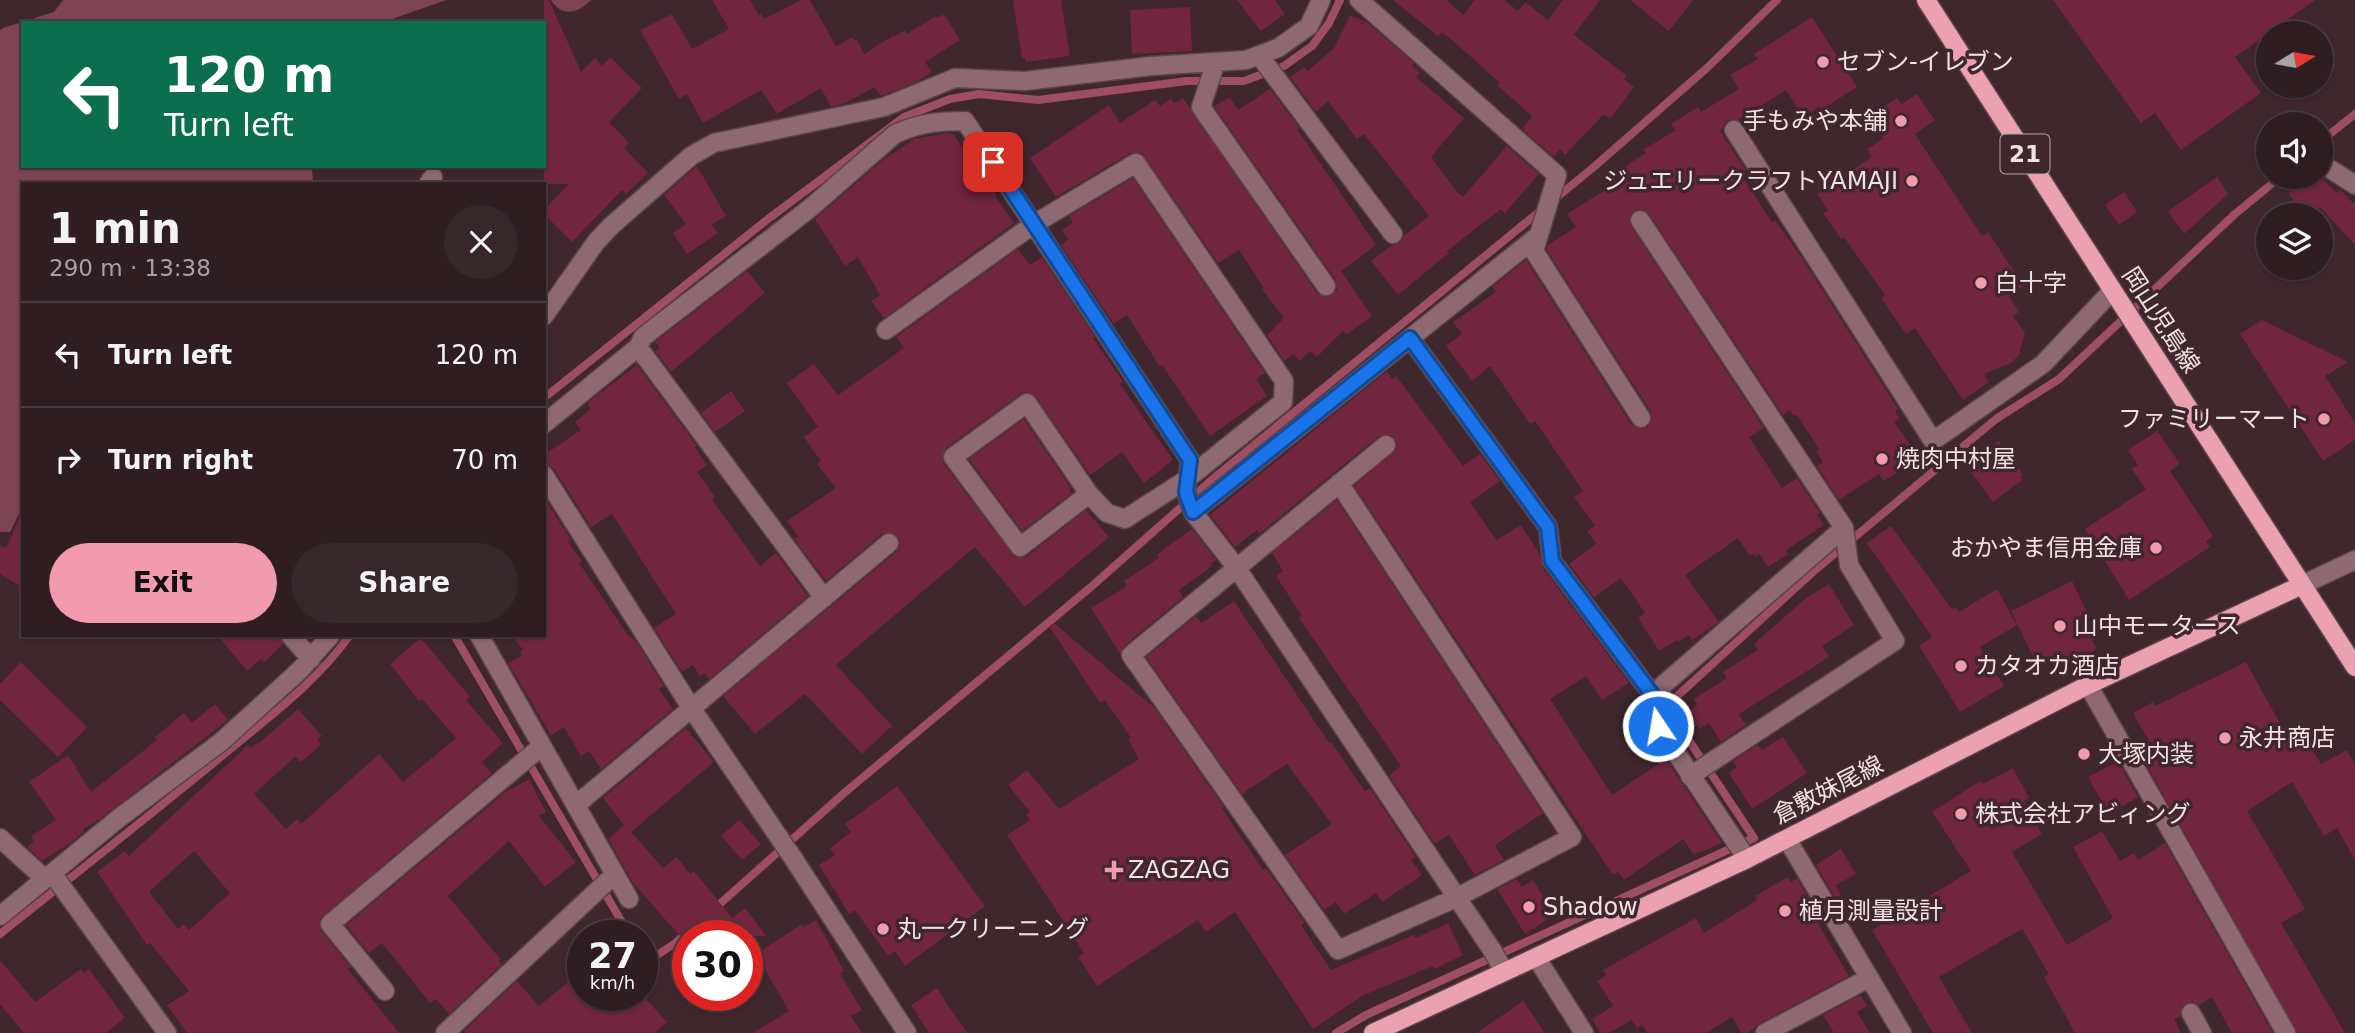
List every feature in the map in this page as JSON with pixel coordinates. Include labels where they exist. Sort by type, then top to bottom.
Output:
[{"type":"main road","name":"岡山児島線","points":[[1926,0],[2355,667]]},
{"type":"main road","name":"倉敷妹尾線","points":[[1373,1033],[1498,962],[1536,957],[1741,850],[1787,839],[2088,685],[2302,585]]},
{"type":"street","points":[[546,313],[596,242],[611,226],[691,156],[714,143],[884,107],[955,78],[1025,81],[1151,66],[1214,66],[1261,58],[1309,26],[1321,0]]},
{"type":"street","points":[[1359,0],[1557,175],[1534,251],[1641,418]]},
{"type":"street","points":[[1261,58],[1393,234]]},
{"type":"street","points":[[1214,66],[1201,107],[1326,286]]},
{"type":"street","points":[[546,422],[638,347],[643,337],[809,209],[895,134],[934,121],[965,121],[1190,460],[1189,498],[1498,962]]},
{"type":"street","points":[[1734,130],[1933,441],[2043,364],[2112,291]]},
{"type":"street","points":[[886,330],[1034,224],[1136,163],[1284,381],[1283,402],[1189,498]]},
{"type":"street","points":[[2333,171],[2355,185]]},
{"type":"street","points":[[1640,220],[1845,531],[1849,565],[1895,641],[1699,770]]},
{"type":"street","points":[[1090,494],[1020,547],[953,457],[1027,403],[1090,494],[1107,513],[1125,519],[1189,498],[1410,338],[1540,230]]},
{"type":"street","points":[[1410,338],[1548,527],[1552,561],[1657,701]]},
{"type":"street","points":[[638,347],[824,598]]},
{"type":"street","points":[[1339,484],[1572,837],[1457,898],[1338,950],[1131,655],[1386,445]]},
{"type":"street","points":[[546,478],[692,709],[907,1033]]},
{"type":"street","points":[[1741,850],[1699,770],[1658,726],[1657,701],[1663,685],[1845,531]]},
{"type":"street","points":[[576,806],[889,543]]},
{"type":"street","points":[[2302,585],[2355,561]]},
{"type":"street","points":[[292,637],[311,659]]},
{"type":"street","points":[[0,916],[55,881],[119,818],[221,742],[311,659],[329,637]]},
{"type":"street","points":[[480,637],[539,749],[576,806],[613,876],[629,899]]},
{"type":"street","points":[[2088,685],[2286,1033]]},
{"type":"street","points":[[385,991],[330,924],[539,749]]},
{"type":"street","points":[[0,838],[55,881],[167,1033]]},
{"type":"street","points":[[1787,839],[1902,1033]]},
{"type":"street","points":[[445,1033],[613,876]]},
{"type":"street","points":[[1536,957],[1584,1033]]},
{"type":"street","points":[[1765,1033],[1869,978]]},
{"type":"street","points":[[2191,1013],[2202,1033]]},
{"type":"shaded area","points":[[63,0],[446,0],[391,21],[25,21],[54,12]]},
{"type":"shaded area","points":[[551,0],[591,0],[571,12],[555,6]]},
{"type":"shaded area","points":[[21,22],[21,168],[312,168],[313,182],[21,182],[21,510],[10,532],[0,532],[0,30]]},
{"type":"building","points":[[544,0],[549,0],[581,72],[595,58],[602,66],[610,57],[642,88],[609,122],[629,143],[624,148],[648,173],[626,194],[622,190],[572,242],[546,216],[546,208],[569,184],[544,182]]},
{"type":"building","points":[[712,0],[750,0],[764,19],[801,0],[810,0],[836,46],[853,37],[864,54],[894,35],[905,30],[907,34],[944,14],[960,40],[925,62],[932,72],[918,81],[881,96],[875,87],[843,104],[831,107],[821,88],[777,114],[761,90],[703,123],[687,94],[679,99],[640,30],[672,14],[692,49],[729,29]]},
{"type":"building","points":[[1013,0],[1061,0],[1070,56],[1026,62],[1025,58],[1022,58]]},
{"type":"building","points":[[1237,0],[1275,0],[1285,14],[1261,31]]},
{"type":"building","points":[[1393,0],[1447,0],[1463,15],[1475,0],[1504,0],[1518,11],[1525,2],[1548,20],[1563,0],[1600,0],[1574,35],[1627,76],[1624,79],[1634,87],[1611,118],[1603,115],[1565,155],[1560,149],[1554,157],[1522,129],[1532,116],[1497,85],[1499,82],[1442,32],[1438,36]]},
{"type":"building","points":[[1630,0],[1693,0],[1669,31]]},
{"type":"building","points":[[2053,0],[2315,0],[2286,21],[2256,21],[2256,42],[2235,57],[2256,86],[2256,97],[2181,150],[2155,113],[2141,123]]},
{"type":"building","points":[[1190,7],[1192,51],[1132,54],[1130,10]]},
{"type":"building","points":[[1350,15],[1368,23],[1414,63],[1412,66],[1420,72],[1416,77],[1464,118],[1431,157],[1457,192],[1463,197],[1507,146],[1539,174],[1505,213],[1501,209],[1447,251],[1449,253],[1398,295],[1371,261],[1392,245],[1400,243],[1404,236],[1429,216],[1364,134],[1357,139],[1328,101],[1316,112],[1290,77],[1305,67],[1308,71],[1335,47]]},
{"type":"building","points":[[1812,17],[1857,87],[1821,110],[1819,107],[1803,117],[1786,90],[1738,120],[1728,120],[1720,131],[1746,171],[1741,175],[1772,222],[1775,220],[1806,264],[1898,409],[1895,410],[1900,418],[1894,422],[1921,460],[1883,481],[1879,474],[1839,500],[1817,466],[1823,462],[1816,451],[1819,449],[1797,415],[1794,416],[1790,410],[1783,415],[1649,214],[1640,209],[1633,211],[1629,220],[1631,226],[1764,428],[1749,437],[1782,488],[1797,478],[1820,513],[1817,515],[1824,525],[1786,550],[1788,554],[1768,567],[1760,554],[1755,557],[1754,553],[1750,556],[1738,538],[1685,575],[1719,622],[1692,640],[1689,635],[1659,651],[1638,618],[1645,613],[1621,578],[1594,597],[1569,564],[1596,544],[1587,531],[1595,526],[1574,497],[1583,491],[1535,421],[1530,424],[1490,366],[1472,381],[1446,346],[1462,334],[1453,322],[1496,292],[1492,287],[1526,260],[1631,424],[1641,429],[1648,427],[1652,418],[1651,412],[1546,249],[1576,227],[1567,214],[1624,178],[1619,170],[1646,153],[1643,150],[1676,130],[1671,124],[1698,107],[1701,112],[1739,89],[1730,75],[1758,59],[1754,54]]},
{"type":"building","points":[[1270,89],[1299,127],[1297,129],[1376,245],[1341,271],[1372,316],[1346,335],[1343,331],[1317,357],[1310,351],[1300,361],[1294,354],[1284,361],[1267,335],[1284,318],[1262,289],[1264,288],[1239,250],[1218,263],[1142,153],[1130,153],[1056,197],[1030,158],[1109,105],[1120,123],[1155,100],[1160,106],[1171,99],[1174,103],[1183,98],[1317,293],[1328,297],[1337,290],[1335,279],[1214,106],[1230,97],[1238,110]]},
{"type":"building","points":[[1917,94],[1935,120],[1915,134],[1982,236],[1988,232],[2024,286],[2009,296],[2019,312],[2013,316],[2025,333],[2019,355],[2011,363],[1984,374],[1989,382],[1963,400],[1915,328],[1906,334],[1881,298],[1885,295],[1844,237],[1841,239],[1823,213],[1828,210],[1817,194],[1872,157],[1867,149],[1886,134],[1873,114],[1897,98],[1901,104]]},
{"type":"building","points":[[947,133],[954,135],[1014,223],[884,318],[871,301],[880,295],[858,257],[845,266],[815,219],[883,160],[914,139]]},
{"type":"building","points":[[697,166],[726,216],[711,225],[718,233],[687,254],[673,233],[686,224],[664,195]]},
{"type":"building","points":[[2217,177],[2228,194],[2184,234],[2168,211]]},
{"type":"building","points":[[1133,178],[1265,373],[1256,379],[1267,396],[1210,436],[1162,365],[1160,367],[1127,315],[1114,324],[1061,245],[1068,240],[1062,230],[1073,223],[1069,216]]},
{"type":"building","points":[[2293,189],[2333,189],[2337,193],[2341,190],[2355,205],[2355,245],[2333,221],[2333,203],[2296,203],[2288,193]]},
{"type":"building","points":[[2124,192],[2137,212],[2119,225],[2105,205]]},
{"type":"building","points":[[1018,249],[1030,265],[1042,257],[1123,382],[1120,384],[1173,460],[1144,483],[1122,452],[1090,475],[1036,397],[1027,392],[1020,394],[946,448],[942,458],[944,464],[1015,557],[1027,556],[1086,510],[1109,537],[1025,607],[975,547],[836,665],[892,726],[862,754],[805,694],[755,734],[723,696],[900,546],[900,540],[894,533],[882,534],[826,581],[794,539],[798,536],[787,521],[836,488],[817,464],[821,461],[804,437],[818,427],[787,383],[814,364],[838,395],[904,348],[896,337]]},
{"type":"building","points":[[747,271],[765,293],[671,372],[655,351],[660,348],[655,342]]},
{"type":"building","points":[[2262,320],[2348,362],[2325,376],[2355,423],[2355,440],[2323,461],[2240,334]]},
{"type":"building","points":[[637,365],[697,446],[695,447],[707,465],[697,472],[715,497],[712,500],[760,566],[776,553],[808,596],[709,679],[704,673],[700,676],[693,665],[682,672],[654,628],[676,614],[612,514],[591,527],[554,469],[546,465],[546,454],[581,430],[575,422],[591,409],[587,403]]},
{"type":"building","points":[[1387,371],[1392,379],[1396,376],[1463,466],[1480,454],[1500,481],[1470,502],[1496,540],[1521,525],[1540,555],[1543,568],[1629,683],[1602,700],[1586,676],[1550,699],[1612,795],[1666,759],[1722,843],[1694,855],[1683,839],[1624,880],[1618,872],[1613,875],[1354,486],[1396,450],[1397,443],[1391,435],[1379,436],[1259,534],[1257,530],[1235,547],[1210,515]]},
{"type":"building","points":[[731,391],[745,411],[715,432],[701,413]]},
{"type":"building","points":[[1024,419],[1072,493],[1022,531],[969,459]]},
{"type":"building","points":[[2157,431],[2180,464],[2170,471],[2213,536],[2206,541],[2210,547],[2129,600],[2085,529],[2146,489],[2132,469],[2138,465],[2128,450]]},
{"type":"building","points":[[1999,441],[2023,475],[2022,480],[1993,502],[1966,465]]},
{"type":"building","points":[[546,500],[571,540],[568,542],[582,561],[579,563],[628,635],[636,641],[664,686],[659,689],[673,709],[601,769],[589,751],[581,756],[564,727],[551,735],[508,663],[522,656],[520,652],[523,650],[513,637],[546,637]]},
{"type":"building","points":[[1337,500],[1543,813],[1495,845],[1504,860],[1475,875],[1449,835],[1435,844],[1389,775],[1401,766],[1299,618],[1302,616],[1276,576],[1283,571],[1272,553]]},
{"type":"building","points":[[21,514],[21,587],[0,574],[0,545],[6,548]]},
{"type":"building","points":[[1891,526],[1952,609],[1956,607],[1959,612],[1997,589],[2017,625],[1980,647],[2004,686],[1960,712],[1919,646],[1932,637],[1867,543]]},
{"type":"building","points":[[1192,529],[1216,560],[1212,566],[1179,590],[1183,597],[1124,646],[1120,654],[1091,608],[1127,586],[1124,581],[1159,558],[1157,555]]},
{"type":"building","points":[[2072,581],[2099,636],[2092,640],[2097,649],[2064,666],[2056,657],[2038,667],[2011,611]]},
{"type":"building","points":[[1829,584],[1854,625],[1822,646],[1829,657],[1739,714],[1746,725],[1721,742],[1709,723],[1699,729],[1688,711],[1697,705],[1694,699],[1727,678],[1723,672],[1758,650],[1754,644],[1806,598]]},
{"type":"building","points":[[1234,601],[1329,743],[1331,742],[1365,791],[1370,788],[1416,857],[1411,860],[1422,875],[1382,902],[1376,893],[1344,914],[1336,902],[1324,910],[1285,855],[1332,824],[1287,764],[1242,794],[1146,657],[1196,616],[1201,623]]},
{"type":"building","points":[[1054,623],[1152,706],[1146,696],[1224,807],[1222,808],[1263,870],[1266,868],[1305,923],[1301,925],[1331,970],[1448,923],[1463,955],[1435,969],[1433,966],[1362,996],[1313,1029],[1235,912],[1206,932],[1198,920],[1097,986],[1078,957],[1084,953],[1007,835],[1030,820],[1026,814],[1030,812],[1008,785],[1027,770],[1059,809],[1139,759],[1128,739],[1131,738],[1105,700],[1100,703],[1049,626]]},
{"type":"building","points":[[219,637],[280,637],[283,644],[264,662],[261,659],[247,671]]},
{"type":"building","points":[[421,638],[470,697],[466,700],[503,743],[482,762],[492,773],[320,919],[321,931],[399,1033],[187,1033],[167,1005],[189,991],[150,943],[147,945],[98,871],[125,851],[129,856],[248,745],[251,748],[258,744],[298,709],[322,736],[317,740],[321,745],[301,762],[295,757],[254,794],[286,829],[297,819],[301,824],[379,754],[403,782],[456,738],[422,699],[419,701],[390,664]],"holes":[[[194,851],[230,893],[189,930],[184,924],[178,929],[149,892]]]},
{"type":"building","points":[[21,662],[87,727],[58,757],[0,700],[0,684]]},
{"type":"building","points":[[2246,662],[2289,740],[2302,732],[2321,764],[2347,750],[2355,765],[2355,860],[2337,828],[2324,836],[2292,782],[2247,811],[2305,909],[2281,923],[2345,1033],[2297,1033],[2138,750],[2150,743],[2133,713],[2153,702],[2155,706]]},
{"type":"building","points":[[215,704],[228,720],[100,819],[83,829],[84,832],[70,843],[42,861],[27,847],[34,842],[31,836],[56,820],[29,782],[68,755],[91,792],[157,740],[155,737],[184,713],[192,723]]},
{"type":"building","points":[[686,728],[714,762],[631,832],[663,868],[677,857],[690,874],[694,871],[732,918],[745,908],[754,920],[672,920],[672,927],[633,883],[608,839],[624,825],[603,798]]},
{"type":"building","points":[[1783,737],[1807,773],[1752,809],[1729,773],[1737,767],[1733,761],[1758,745],[1762,750]]},
{"type":"building","points":[[2118,761],[2138,797],[2109,814],[2088,777]]},
{"type":"building","points":[[2013,768],[2029,798],[2024,801],[2042,834],[2012,852],[2067,945],[2113,918],[2073,847],[2102,831],[2120,861],[2134,853],[2138,860],[2165,843],[2273,1033],[2232,1033],[2212,997],[2199,1005],[2191,1002],[2182,1007],[2180,1016],[2174,1020],[2181,1033],[2075,1033],[2044,977],[2049,974],[2022,929],[1939,977],[1972,1033],[1933,1033],[1872,930],[1971,871],[1932,812],[1980,781],[1983,784]]},
{"type":"building","points":[[529,779],[546,812],[539,816],[576,862],[545,887],[509,841],[448,896],[502,964],[449,1014],[437,1000],[430,1003],[382,943],[369,953],[346,925],[507,791]]},
{"type":"building","points":[[897,786],[985,906],[905,966],[895,951],[888,956],[855,910],[849,914],[819,865],[835,855],[830,848],[851,832],[845,824]]},
{"type":"building","points":[[739,820],[761,844],[742,860],[721,836]]},
{"type":"building","points":[[1841,849],[1856,874],[1836,885],[1841,895],[1835,898],[1816,865]]},
{"type":"building","points":[[1788,877],[1791,882],[1797,878],[1816,910],[1811,912],[1849,976],[1760,1023],[1748,1033],[1741,1033],[1732,1017],[1706,1033],[1647,1033],[1642,1025],[1637,1028],[1632,1020],[1609,1033],[1600,1033],[1592,1019],[1613,1006],[1597,981],[1606,975],[1603,970],[1696,918],[1704,933],[1757,900],[1755,896]]},
{"type":"building","points":[[1517,879],[1522,887],[1533,880],[1555,915],[1525,934],[1497,889]]},
{"type":"building","points":[[816,920],[844,971],[840,974],[862,1010],[851,1016],[862,1033],[753,1033],[789,1011],[763,966],[763,949],[802,924],[804,927]]},
{"type":"building","points":[[0,960],[35,1002],[81,969],[84,973],[89,969],[125,1018],[106,1033],[24,1033],[0,1004]]},
{"type":"building","points":[[517,981],[539,1006],[567,983],[567,1011],[657,1011],[667,1022],[655,1033],[464,1031]]},
{"type":"building","points":[[937,988],[968,1033],[929,1033],[911,1005]]},
{"type":"building","points":[[1861,995],[1867,1006],[1857,1012],[1870,1033],[1834,1033],[1823,1015]]},
{"type":"building","points":[[1523,1001],[1545,1033],[1477,1033]]},
{"type":"waterway","points":[[546,396],[768,219],[904,117],[950,99],[979,94],[1038,100],[1187,81],[1244,81],[1284,66],[1312,46],[1329,23],[1340,0]]},
{"type":"waterway","points":[[713,910],[843,794],[1092,586],[1215,477],[1595,166],[1708,67],[1777,0]]},
{"type":"waterway","points":[[2333,132],[2355,114]]},
{"type":"waterway","points":[[1336,1033],[1366,1015],[1754,838],[1672,715],[1674,699],[1814,571],[1996,419],[2059,379],[2235,214],[2265,189]]},
{"type":"waterway","points":[[0,934],[273,714],[322,669],[348,637]]},
{"type":"waterway","points":[[455,637],[621,920]]},
{"type":"waterway","points":[[658,954],[672,945]]},
{"type":"place","name":"セブン-イレブン","points":[[1823,62]]},
{"type":"place","name":"手もみや本舗","points":[[1901,121]]},
{"type":"place","name":"ジュエリークラフトYAMAJI","points":[[1912,181]]},
{"type":"place","name":"白十字","points":[[1981,283]]},
{"type":"place","name":"ファミリーマート","points":[[2324,419]]},
{"type":"place","name":"焼肉中村屋","points":[[1882,459]]},
{"type":"place","name":"おかやま信用金庫","points":[[2156,548]]},
{"type":"place","name":"山中モータース","points":[[2060,626]]},
{"type":"place","name":"カタオカ酒店","points":[[1961,666]]},
{"type":"place","name":"永井商店","points":[[2225,738]]},
{"type":"place","name":"大塚内装","points":[[2084,754]]},
{"type":"place","name":"株式会社アビィング","points":[[1961,814]]},
{"type":"place","name":"ZAGZAG","points":[[1114,870]]},
{"type":"place","name":"Shadow","points":[[1529,907]]},
{"type":"place","name":"植月測量設計","points":[[1785,911]]},
{"type":"place","name":"丸一クリーニング","points":[[883,929]]},
{"type":"route","points":[[993,162],[1190,460],[1186,492],[1193,512],[1410,338],[1548,527],[1552,561],[1657,701],[1658,726]]}]
